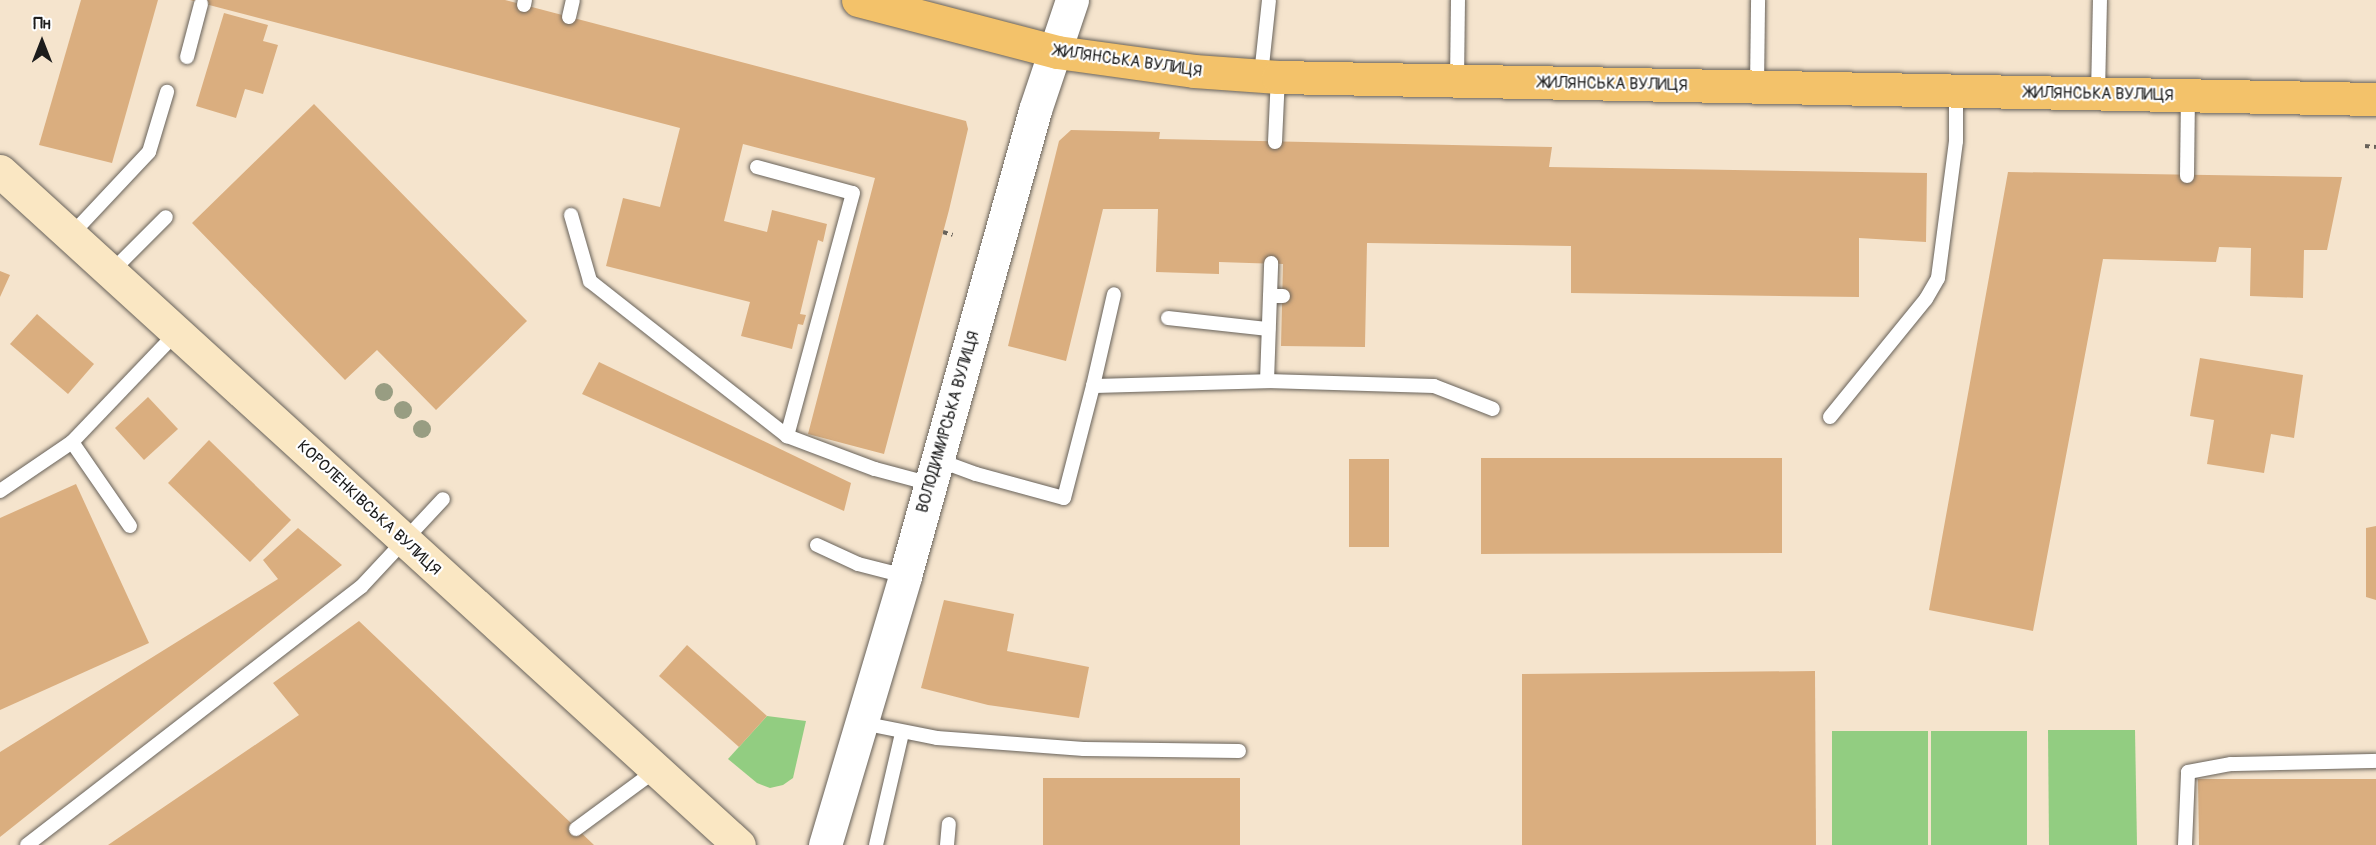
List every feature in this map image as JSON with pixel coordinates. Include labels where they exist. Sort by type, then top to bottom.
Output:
[{"type":"main road","name":"ЖИЛЯНСЬКА ВУЛИЦЯ","points":[[858,0],[1057,52],[1194,72],[1270,77],[2376,99]]},
{"type":"main road","name":"КОРОЛЕНКІВСЬКА ВУЛИЦЯ","points":[[0,171],[178,331],[403,541],[738,845]]},
{"type":"street","name":"ВОЛОДИМИРСЬКА ВУЛИЦЯ","points":[[825,845],[905,576],[1035,110],[1057,52],[1072,0]]},
{"type":"lane","points":[[569,17],[573,0]]},
{"type":"lane","points":[[1269,0],[1270,77],[1275,142]]},
{"type":"lane","points":[[1457,81],[1458,0]]},
{"type":"lane","points":[[1757,87],[1758,0]]},
{"type":"lane","points":[[2098,94],[2100,0]]},
{"type":"lane","points":[[187,57],[201,4]]},
{"type":"lane","points":[[1830,417],[1926,299],[1938,278],[1956,141],[1956,91]]},
{"type":"lane","points":[[71,235],[148,152],[167,92]]},
{"type":"lane","points":[[2187,176],[2188,96]]},
{"type":"lane","points":[[757,167],[853,193],[787,436]]},
{"type":"lane","points":[[572,215],[590,281],[787,436],[875,469],[976,474],[1064,498],[1114,294]]},
{"type":"lane","points":[[112,271],[166,217]]},
{"type":"lane","points":[[1267,381],[1269,329],[1276,296],[1271,264]]},
{"type":"lane","points":[[1168,318],[1269,329]]},
{"type":"lane","points":[[0,491],[72,442],[178,331]]},
{"type":"lane","points":[[1093,386],[1267,381],[1434,386],[1493,409]]},
{"type":"lane","points":[[72,442],[130,526]]},
{"type":"lane","points":[[27,845],[361,587],[442,499]]},
{"type":"lane","points":[[817,545],[858,564],[905,576]]},
{"type":"lane","points":[[861,723],[937,738],[1084,749],[1239,751]]},
{"type":"lane","points":[[876,845],[902,732]]},
{"type":"lane","points":[[2185,845],[2187,772],[2231,764],[2376,761]]},
{"type":"lane","points":[[576,828],[656,770]]},
{"type":"lane","points":[[947,845],[949,824]]},
{"type":"path","points":[[2365,146],[2376,147]]},
{"type":"path","points":[[943,232],[953,235]]},
{"type":"green space","points":[[767,716],[806,721],[793,778],[783,785],[770,788],[757,783],[728,759]]},
{"type":"green space","points":[[2048,730],[2135,730],[2137,845],[2049,845]]},
{"type":"green space","points":[[1832,731],[1928,731],[1928,845],[1832,845]]},
{"type":"green space","points":[[1931,731],[2027,731],[2027,845],[1931,845]]},
{"type":"building","points":[[81,0],[158,0],[112,163],[39,145]]},
{"type":"building","points":[[190,0],[505,0],[966,121],[968,129],[949,210],[884,454],[808,434],[875,178],[743,144],[724,221],[767,232],[772,210],[827,224],[823,242],[818,240],[800,314],[806,315],[803,325],[798,324],[792,349],[741,336],[750,302],[606,266],[623,198],[660,207],[680,128]]},
{"type":"building","points":[[224,13],[268,25],[263,41],[278,45],[263,94],[245,89],[236,118],[196,106]]},
{"type":"building","points":[[314,104],[527,321],[436,410],[377,350],[345,380],[192,223]]},
{"type":"building","points":[[1071,130],[1160,132],[1159,139],[1552,147],[1549,167],[1927,173],[1926,242],[1859,238],[1859,297],[1571,293],[1571,246],[1367,243],[1365,347],[1281,346],[1283,264],[1219,262],[1219,274],[1156,272],[1158,209],[1103,209],[1066,361],[1008,346],[1059,141]]},
{"type":"building","points":[[2008,172],[2342,177],[2327,250],[2304,250],[2303,298],[2250,296],[2251,248],[2219,247],[2216,262],[2103,259],[2033,631],[1929,610]]},
{"type":"building","points":[[0,271],[10,275],[0,297]]},
{"type":"building","points":[[37,314],[94,364],[68,394],[10,344]]},
{"type":"building","points":[[2200,358],[2303,375],[2294,438],[2271,434],[2264,473],[2207,464],[2214,420],[2190,416]]},
{"type":"building","points":[[599,362],[851,483],[844,511],[582,394]]},
{"type":"building","points":[[148,397],[178,429],[144,460],[115,428]]},
{"type":"building","points":[[209,440],[291,520],[250,562],[168,483]]},
{"type":"building","points":[[1481,458],[1782,458],[1782,553],[1481,554]]},
{"type":"building","points":[[1349,459],[1389,459],[1389,547],[1349,547]]},
{"type":"building","points":[[76,484],[149,643],[0,710],[0,518]]},
{"type":"building","points":[[2376,526],[2376,600],[2366,597],[2366,528]]},
{"type":"building","points":[[298,528],[342,565],[0,837],[0,752],[278,579],[263,560]]},
{"type":"building","points":[[944,600],[1014,614],[1007,651],[1089,667],[1079,718],[988,705],[921,688]]},
{"type":"building","points":[[359,621],[594,845],[108,845],[299,715],[273,683]]},
{"type":"building","points":[[687,645],[767,716],[739,747],[659,676]]},
{"type":"building","points":[[1815,671],[1816,845],[1522,845],[1522,674]]},
{"type":"building","points":[[1043,778],[1240,778],[1240,845],[1043,845]]},
{"type":"building","points":[[2198,779],[2376,779],[2376,845],[2199,845]]}]
